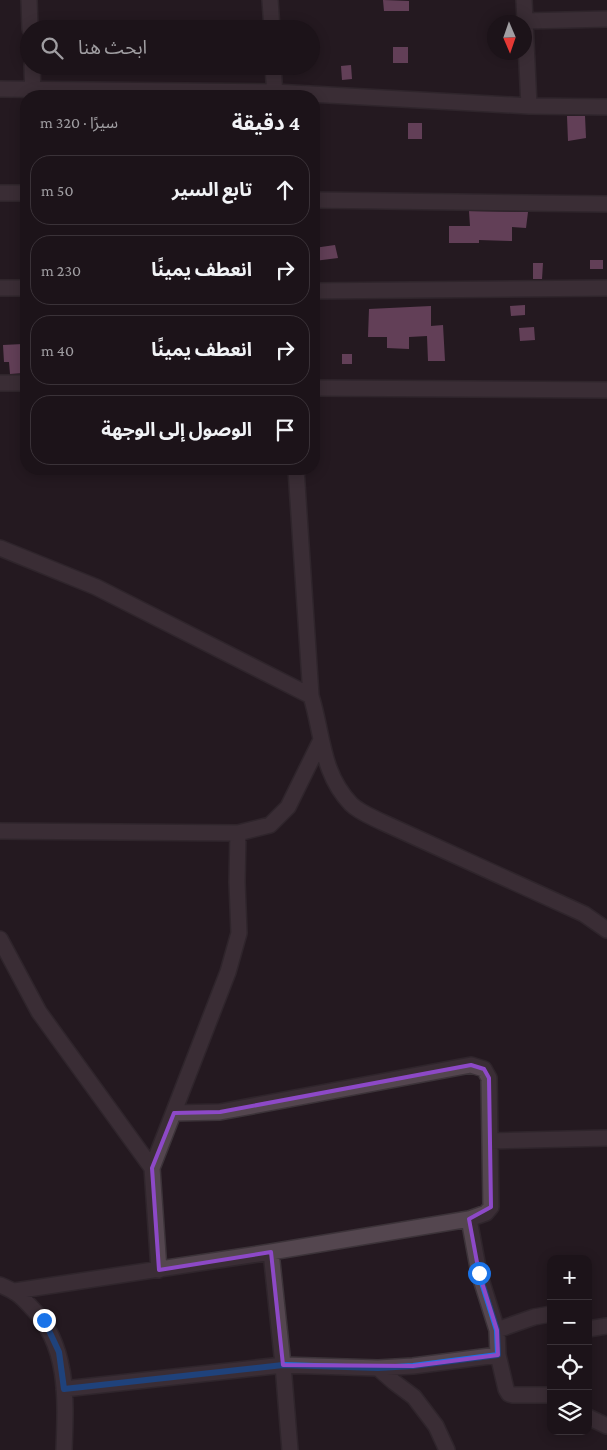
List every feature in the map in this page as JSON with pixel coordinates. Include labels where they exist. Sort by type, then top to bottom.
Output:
[{"type":"street","points":[[29,0],[30,20]]},
{"type":"street","points":[[270,0],[271,20]]},
{"type":"street","points":[[524,0],[525,15]]},
{"type":"street","points":[[532,21],[607,19]]},
{"type":"street","points":[[527,60],[529,106]]},
{"type":"street","points":[[32,75],[33,90]]},
{"type":"street","points":[[274,75],[275,90]]},
{"type":"street","points":[[0,89],[20,91]]},
{"type":"street","points":[[320,96],[529,106],[607,106]]},
{"type":"street","points":[[0,193],[20,193]]},
{"type":"street","points":[[320,200],[607,204]]},
{"type":"street","points":[[0,288],[20,288]]},
{"type":"street","points":[[320,291],[607,288]]},
{"type":"street","points":[[0,383],[20,383]]},
{"type":"street","points":[[320,388],[607,390]]},
{"type":"street","points":[[296,475],[311,696],[318,718],[325,759],[335,785],[353,806],[382,822],[584,914],[607,930]]},
{"type":"street","points":[[0,548],[96,587],[311,696]]},
{"type":"street","points":[[0,831],[238,833],[270,825],[288,807],[321,740]]},
{"type":"street","points":[[159,1270],[152,1168],[228,972],[239,934],[238,833]]},
{"type":"street","points":[[0,939],[39,1012],[152,1168]]},
{"type":"street","points":[[15,1291],[159,1270],[470,1218],[486,1213],[491,1207],[489,1078],[484,1069],[471,1065],[220,1112],[174,1113]]},
{"type":"street","points":[[490,1142],[607,1138]]},
{"type":"street","points":[[470,1218],[479,1273],[497,1330],[498,1355],[508,1394],[513,1396],[547,1395]]},
{"type":"street","points":[[271,1252],[290,1450]]},
{"type":"street","points":[[0,1285],[15,1291],[44,1320],[59,1352],[64,1389],[64,1450]]},
{"type":"street","points":[[497,1330],[534,1317],[547,1315]]},
{"type":"street","points":[[592,1328],[607,1326]]},
{"type":"street","points":[[64,1389],[283,1365],[378,1368],[413,1366],[498,1355]]},
{"type":"street","points":[[378,1368],[414,1397],[436,1426],[447,1450]]},
{"type":"street","points":[[592,1419],[607,1426]]},
{"type":"highlighted area","points":[[471,1065],[484,1069],[489,1078],[491,1207],[469,1219],[479,1273],[497,1330],[498,1355],[413,1366],[283,1365],[271,1252],[159,1270],[152,1168],[174,1113],[220,1112]]},
{"type":"building","points":[[383,0],[409,1],[409,11],[384,11]]},
{"type":"building","points":[[393,47],[408,47],[408,63],[393,63]]},
{"type":"building","points":[[351,65],[352,79],[342,80],[341,66]]},
{"type":"building","points":[[567,116],[585,116],[586,138],[568,141]]},
{"type":"building","points":[[408,123],[422,123],[422,139],[408,139]]},
{"type":"building","points":[[469,211],[528,212],[526,228],[512,227],[512,241],[479,240],[479,243],[449,243],[449,226],[470,226]]},
{"type":"building","points":[[335,245],[338,258],[320,260],[320,247]]},
{"type":"building","points":[[590,260],[603,260],[603,269],[590,269]]},
{"type":"building","points":[[533,263],[543,263],[542,279],[533,279]]},
{"type":"building","points":[[525,305],[525,315],[511,316],[510,306]]},
{"type":"building","points":[[431,306],[431,326],[443,325],[445,361],[428,361],[427,336],[409,337],[409,349],[387,348],[387,337],[368,337],[369,309]]},
{"type":"building","points":[[534,327],[535,340],[520,341],[519,328]]},
{"type":"building","points":[[20,344],[20,373],[10,374],[9,362],[4,362],[3,345]]},
{"type":"building","points":[[342,354],[352,354],[352,364],[342,364]]},
{"type":"route","points":[[44,1320],[59,1352],[64,1389],[283,1365],[378,1368],[413,1366],[498,1355],[497,1330],[479,1273]]}]
